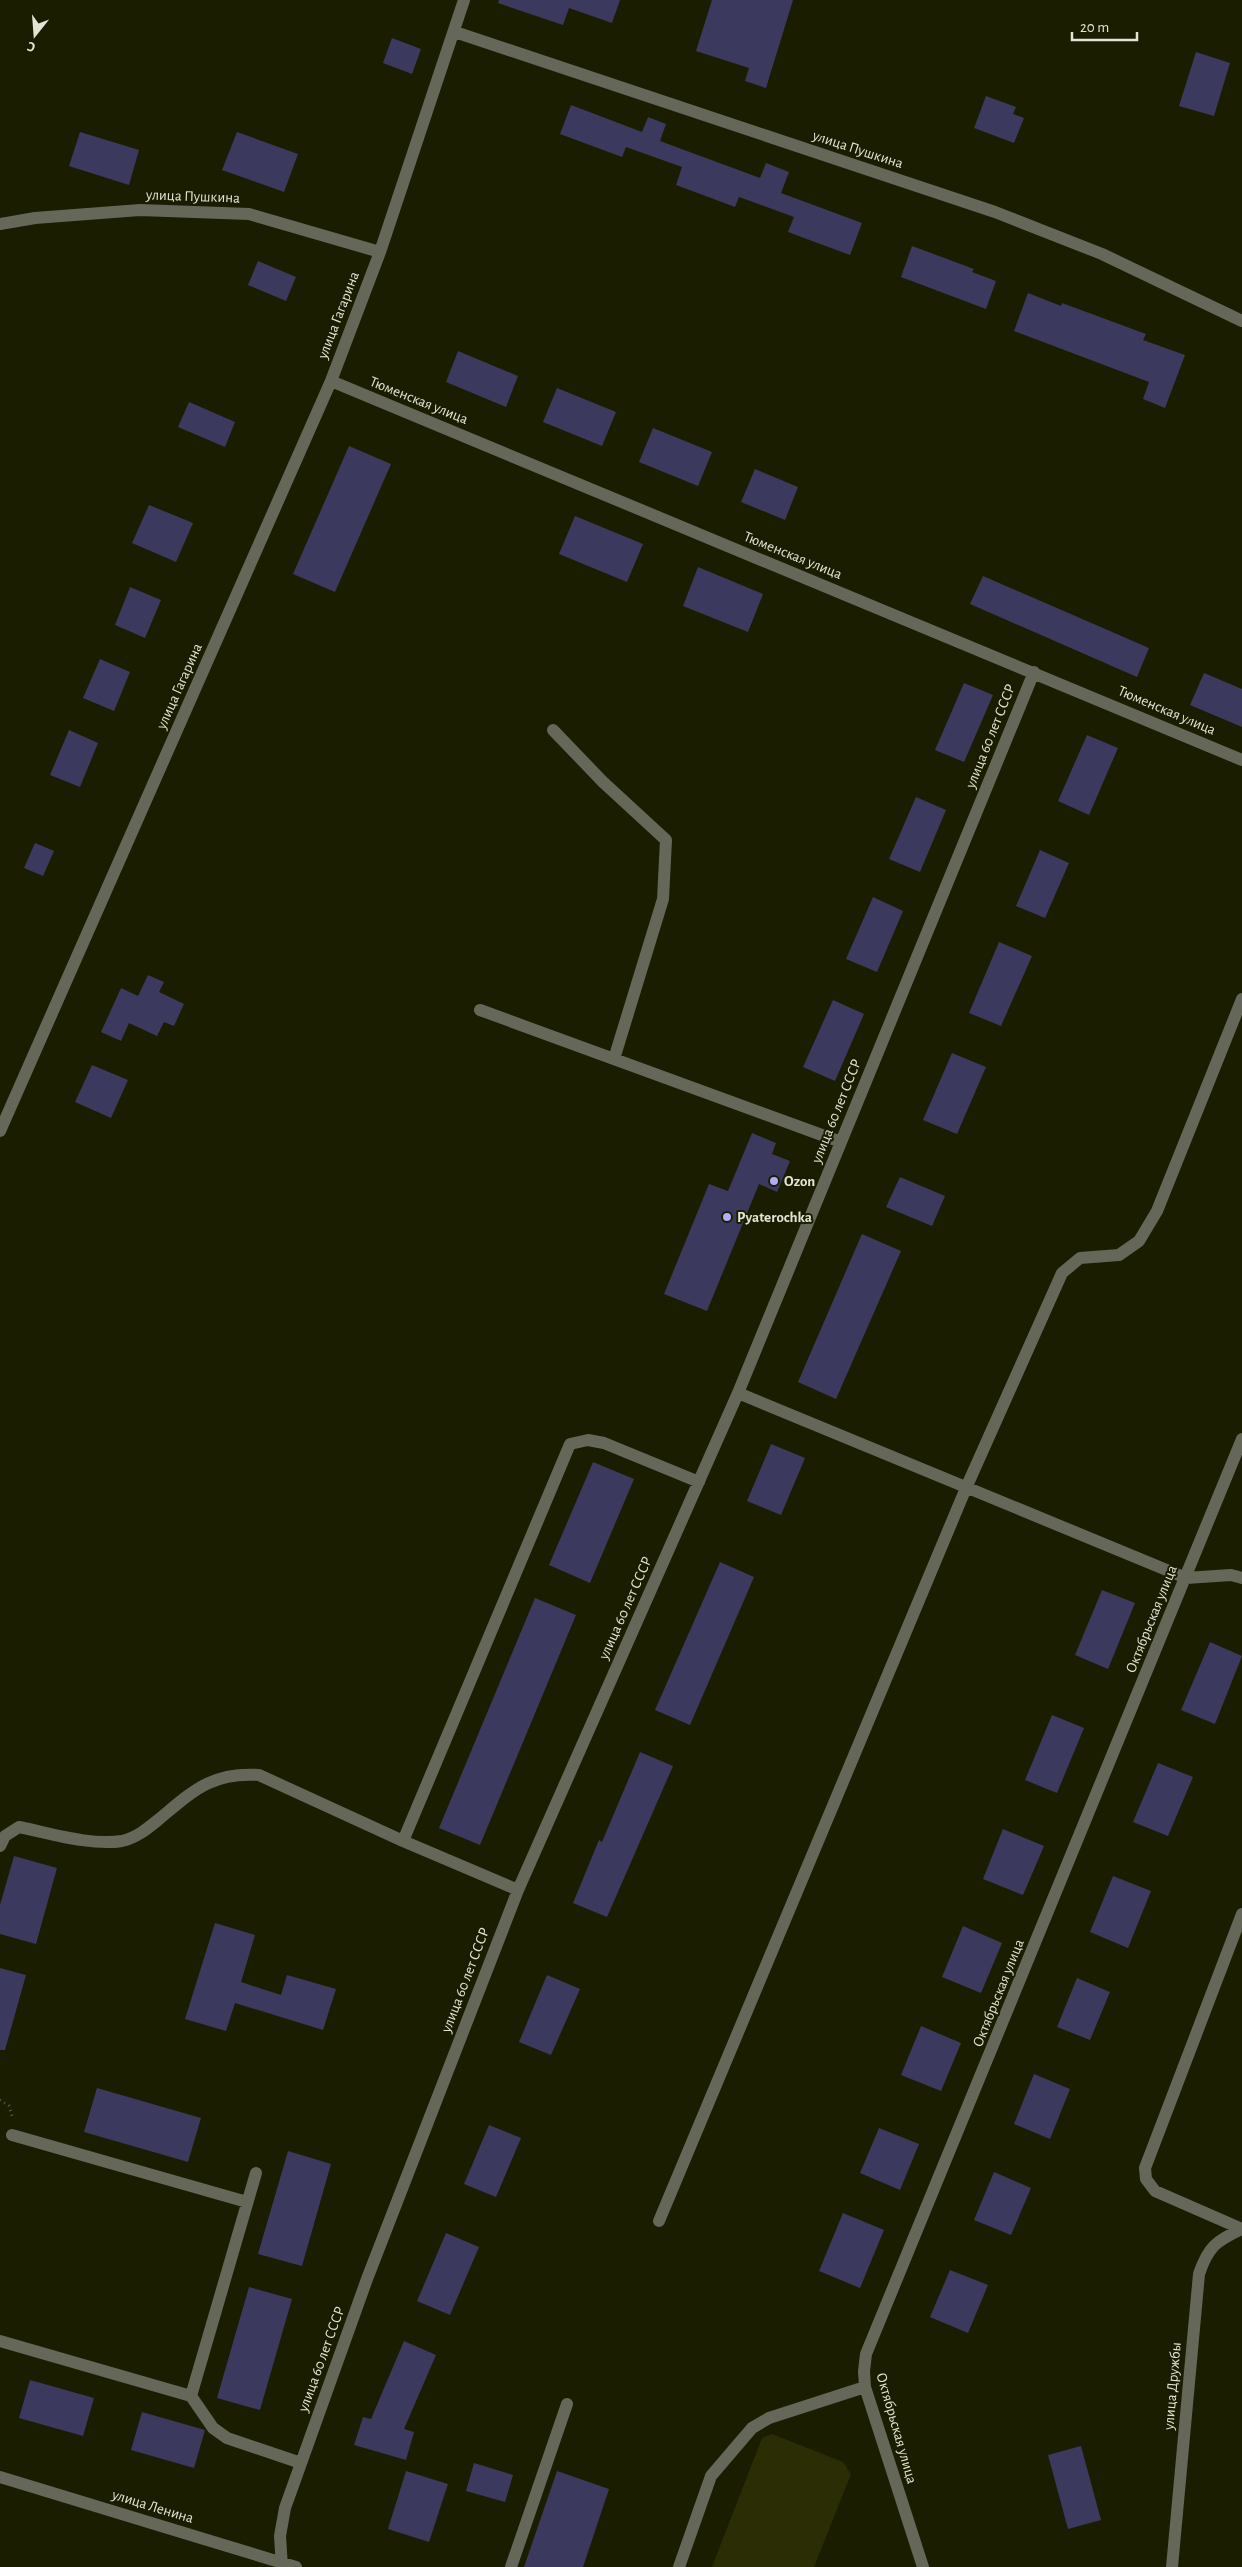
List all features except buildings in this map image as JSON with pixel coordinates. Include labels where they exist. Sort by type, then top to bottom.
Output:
[{"type":"street","name":"улица Гагарина","points":[[0,1132],[331,381],[380,252],[464,0]]},
{"type":"street","name":"улица Пушкина","points":[[454,32],[996,212],[1102,254],[1242,321]]},
{"type":"street","name":"улица Пушкина","points":[[0,224],[35,218],[140,210],[249,214],[380,252]]},
{"type":"street","name":"Тюменская улица","points":[[331,381],[1242,760]]},
{"type":"street","name":"улица 60 лет СССР","points":[[282,2565],[280,2536],[285,2508],[367,2279],[518,1890],[738,1393],[1034,672]]},
{"type":"street","points":[[553,730],[603,782],[666,840],[663,899],[614,1059]]},
{"type":"street","points":[[659,2221],[966,1488],[1062,1273],[1080,1258],[1119,1255],[1138,1241],[1156,1211],[1242,999]]},
{"type":"street","points":[[480,1010],[841,1142]]},
{"type":"street","points":[[738,1393],[1186,1578],[1231,1575],[1242,1578]]},
{"type":"street","name":"Октябрьская улица","points":[[923,2567],[865,2387],[866,2354],[1242,1439]]},
{"type":"street","points":[[403,1841],[570,1444],[588,1440],[604,1442],[699,1482]]},
{"type":"street","points":[[0,1846],[5,1836],[19,1827],[102,1842],[122,1841],[136,1836],[195,1790],[222,1776],[239,1774],[259,1775],[403,1841],[518,1890]]},
{"type":"street","points":[[1242,1914],[1145,2168],[1146,2180],[1156,2191],[1242,2229]]},
{"type":"street","points":[[12,2135],[248,2202]]},
{"type":"street","points":[[191,2396],[256,2173]]},
{"type":"street","name":"улица Дружбы","points":[[1172,2567],[1199,2274],[1206,2254],[1220,2239],[1242,2229]]},
{"type":"street","points":[[0,2341],[191,2396],[214,2428],[227,2438],[301,2463]]},
{"type":"street","points":[[679,2567],[710,2476],[752,2428],[769,2418],[865,2387]]},
{"type":"street","points":[[511,2567],[567,2404]]},
{"type":"street","name":"улица Ленина","points":[[0,2477],[282,2565],[296,2567]]},
{"type":"path","points":[[0,2100],[9,2106],[14,2120],[12,2135]]},
{"type":"green space","points":[[772,2434],[843,2462],[851,2474],[814,2567],[712,2567],[762,2438]]},
{"type":"place","name":"Ozon","points":[[774,1181]]},
{"type":"place","name":"Pyaterochka","points":[[727,1217]]}]
